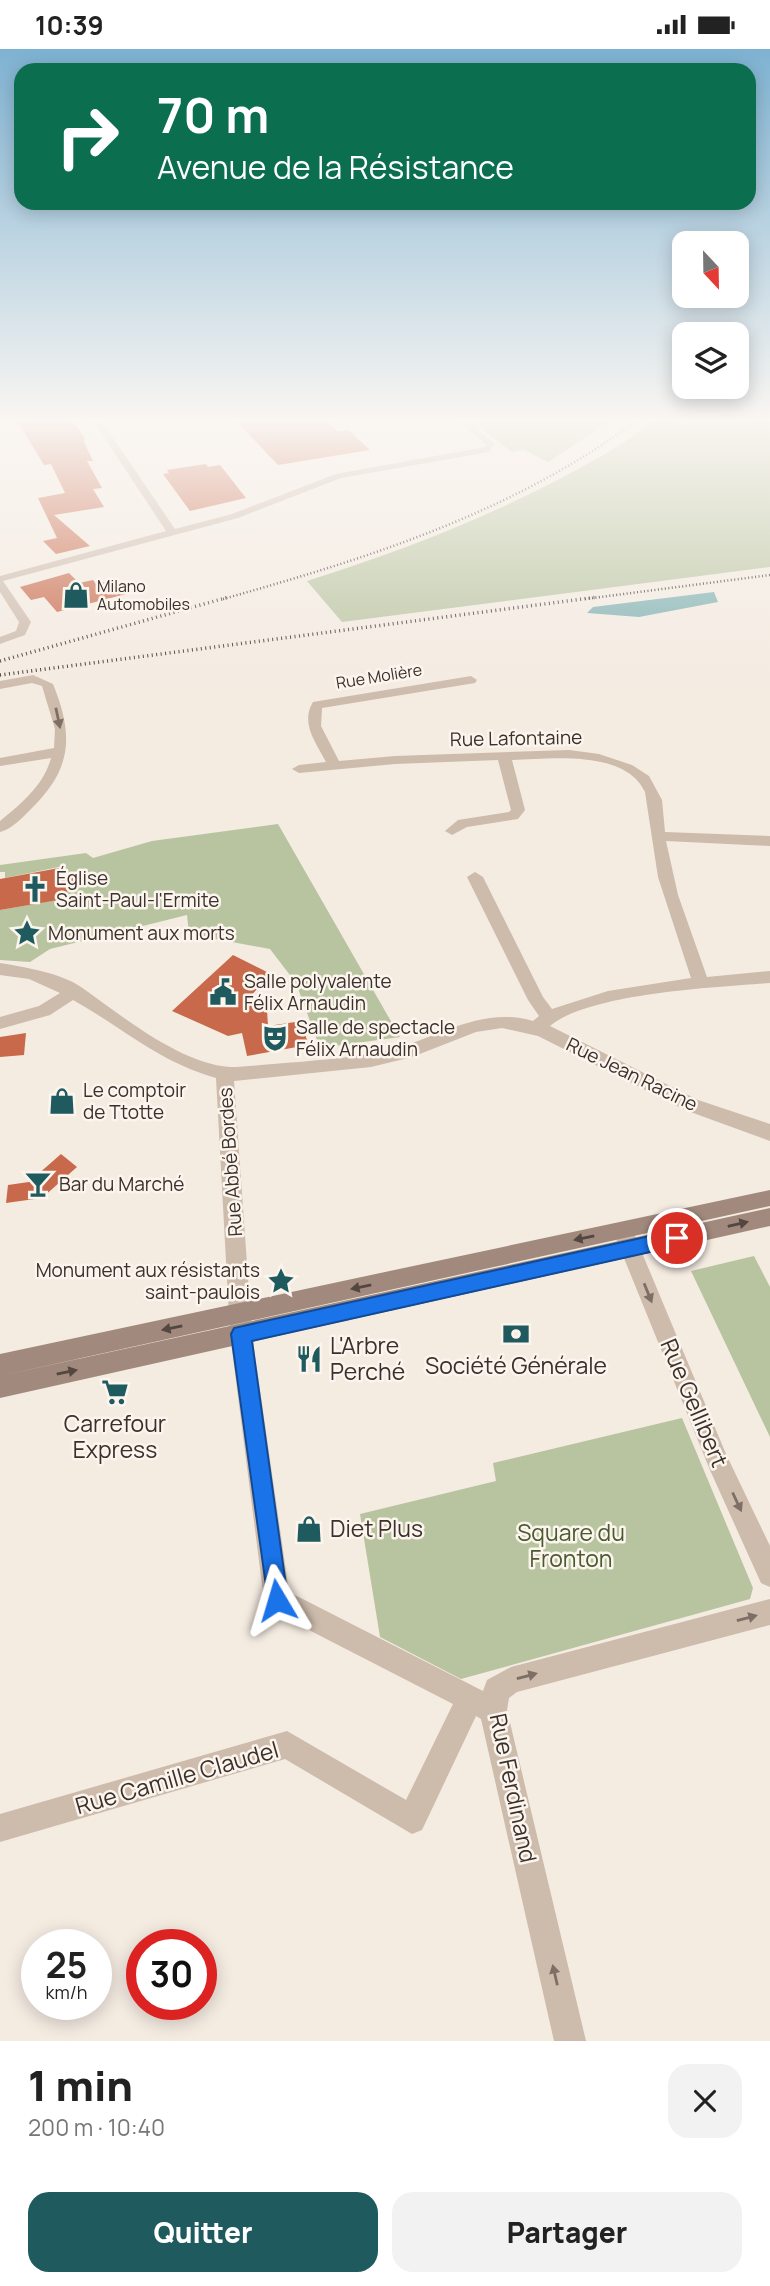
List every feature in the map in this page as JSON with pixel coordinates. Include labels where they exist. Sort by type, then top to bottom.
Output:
[{"type":"main road","points":[[0,1387],[240,1324],[626,1239],[770,1198]]},
{"type":"main road","points":[[626,1239],[770,1217]]},
{"type":"main road","points":[[0,1365],[240,1324]]},
{"type":"street","points":[[160,515],[173,534]]},
{"type":"street","points":[[0,641],[21,633],[25,627],[24,617],[0,582],[239,515]]},
{"type":"street","points":[[0,685],[33,679],[47,684],[58,714],[60,753],[49,783],[0,828]]},
{"type":"street","name":"Rue Molière","points":[[334,764],[312,720],[312,711],[317,705],[471,680]]},
{"type":"street","points":[[0,762],[60,753]]},
{"type":"street","name":"Rue Lafontaine","points":[[299,769],[334,764],[569,754],[596,756],[624,766],[645,780],[653,792],[658,836],[671,899],[700,981]]},
{"type":"street","points":[[452,831],[463,823],[513,815],[518,810],[504,757]]},
{"type":"street","points":[[658,836],[770,841]]},
{"type":"street","points":[[475,877],[536,999],[541,1022]]},
{"type":"street","name":"Rue Abbé Bordes","points":[[0,969],[39,975],[75,991],[179,1061],[225,1073],[224,1095],[230,1121],[240,1324]]},
{"type":"street","points":[[225,1073],[305,1068],[376,1059],[409,1051],[444,1035],[478,1025],[541,1022],[560,1009],[700,981],[770,977]]},
{"type":"street","points":[[0,1023],[28,1018],[75,991]]},
{"type":"street","name":"Rue Jean Racine","points":[[541,1022],[682,1101],[770,1133]]},
{"type":"street","name":"Rue Gellibert","points":[[626,1239],[718,1462],[770,1574]]},
{"type":"street","points":[[240,1324],[277,1600],[482,1704]]},
{"type":"street","name":"Rue Ferdinand","points":[[570,2041],[482,1704],[511,1680],[770,1612]]},
{"type":"street","name":"Rue Camille Claudel","points":[[0,1828],[287,1745],[412,1820],[482,1704]]},
{"type":"green space","points":[[484,515],[770,515],[770,567],[342,622],[307,581],[406,547]]},
{"type":"green space","points":[[278,824],[400,1037],[320,1048],[296,983],[270,949],[189,934],[187,915],[50,949],[30,962],[0,960],[0,910],[62,899],[61,890],[93,885],[88,883],[88,869],[84,873],[60,875],[59,867],[5,878],[5,872],[0,872],[0,865],[86,853],[93,858],[152,841]]},
{"type":"green space","points":[[754,1256],[770,1287],[770,1437],[691,1271]]},
{"type":"green space","name":"Square du Fronton","points":[[682,1418],[753,1588],[750,1599],[461,1679],[380,1637],[360,1514],[496,1481],[493,1463]]},
{"type":"water","points":[[714,592],[718,602],[639,617],[587,613],[593,607]]},
{"type":"building","points":[[46,515],[54,515],[90,546],[56,554],[43,541],[57,538]]},
{"type":"building","name":"Milano Automobiles","points":[[69,573],[79,583],[93,580],[96,584],[117,579],[130,593],[57,612],[44,597],[31,600],[20,587]]},
{"type":"building","name":"Église Saint-Paul-l'Ermite","points":[[59,868],[61,877],[87,872],[58,900],[0,910],[0,879]]},
{"type":"building","points":[[233,955],[271,974],[246,1001],[267,1010],[268,1026],[302,1021],[308,1045],[247,1056],[242,1033],[228,1036],[172,1011]]},
{"type":"building","points":[[26,1033],[24,1055],[0,1057],[0,1037]]},
{"type":"building","name":"Bar du Marché","points":[[61,1154],[77,1167],[42,1198],[6,1203],[8,1185],[29,1182]]},
{"type":"railway","points":[[223,599],[385,549],[470,515]]},
{"type":"railway","points":[[585,599],[770,575]]},
{"type":"railway","points":[[0,661],[229,597]]},
{"type":"railway","points":[[0,675],[598,597]]},
{"type":"place","name":"Milano Automobiles","points":[[76,595]]},
{"type":"place","name":"Église Saint-Paul-l'Ermite","points":[[35,889]]},
{"type":"place","name":"Monument aux morts","points":[[27,933]]},
{"type":"place","name":"Salle polyvalente Félix Arnaudin","points":[[223,992]]},
{"type":"place","name":"Salle de spectacle Félix Arnaudin","points":[[275,1038]]},
{"type":"place","name":"Le comptoir de Ttotte","points":[[62,1101]]},
{"type":"place","name":"Bar du Marché","points":[[38,1184]]},
{"type":"place","name":"Monument aux résistants saint-paulois","points":[[281,1281]]},
{"type":"place","name":"Société Générale","points":[[516,1334]]},
{"type":"place","name":"L'Arbre Perché","points":[[309,1359]]},
{"type":"place","name":"Carrefour Express","points":[[115,1392]]},
{"type":"place","name":"Diet Plus","points":[[309,1529]]},
{"type":"route","points":[[277,1600],[241,1334],[677,1238]]}]
